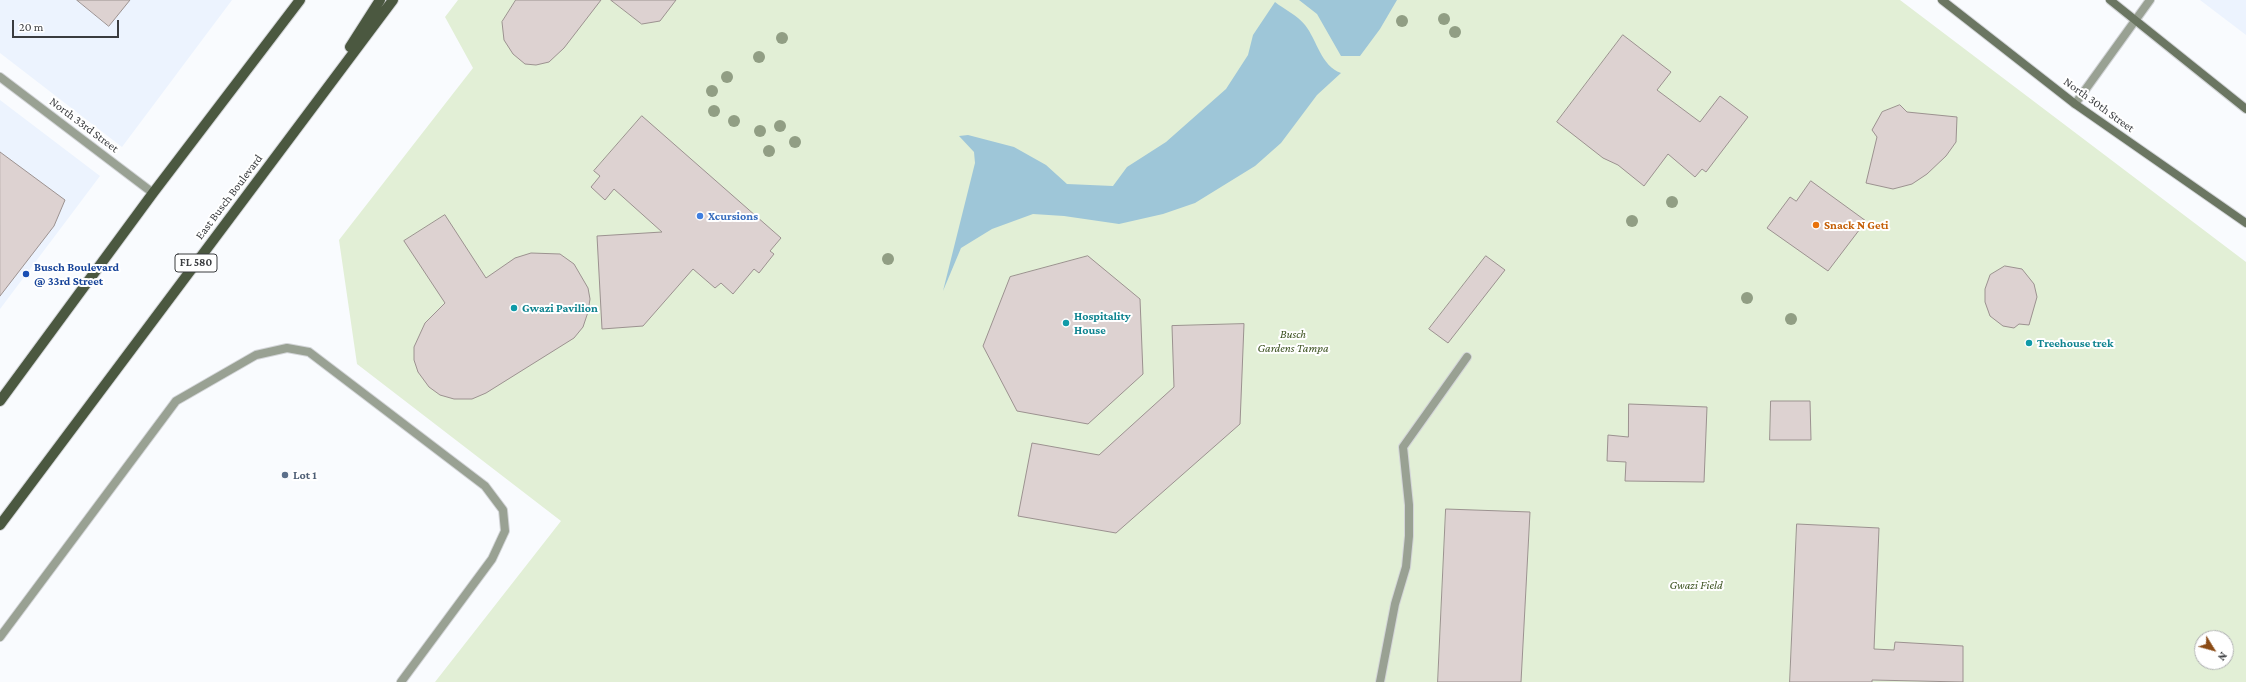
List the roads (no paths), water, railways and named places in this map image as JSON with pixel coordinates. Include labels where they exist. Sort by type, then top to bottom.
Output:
[{"type":"main road","points":[[0,401],[153,193],[300,0]]},
{"type":"main road","points":[[297,128],[380,0]]},
{"type":"main road","name":"East Busch Boulevard","points":[[0,525],[393,0]]},
{"type":"main road","name":"North 30th Street","points":[[1942,0],[2075,104],[2246,223]]},
{"type":"main road","points":[[2110,0],[2246,109]]},
{"type":"street","points":[[2075,104],[2150,0]]},
{"type":"street","name":"North 33rd Street","points":[[0,76],[153,193]]},
{"type":"street","points":[[0,637],[176,401],[256,356],[287,348],[309,352],[316,357],[485,486],[503,510],[505,531],[492,559],[402,682]]},
{"type":"street","points":[[1380,682],[1395,604],[1406,567],[1409,536],[1409,505],[1403,447],[1467,356]]},
{"type":"water","points":[[1299,0],[1397,0],[1380,29],[1360,56],[1341,56],[1317,14]]},
{"type":"water","points":[[1275,2],[1305,25],[1324,59],[1334,70],[1341,73],[1317,95],[1281,143],[1255,166],[1195,203],[1163,214],[1119,224],[1064,216],[1033,214],[992,229],[961,248],[943,291],[975,163],[974,152],[959,136],[968,135],[1014,147],[1046,165],[1067,184],[1113,186],[1127,167],[1166,142],[1226,89],[1248,55],[1253,35]]},
{"type":"place","name":"Xcursions","points":[[700,216]]},
{"type":"place","name":"Snack N Geti","points":[[1816,225]]},
{"type":"place","name":"Busch Boulevard @ 33rd Street","points":[[26,274]]},
{"type":"place","name":"Gwazi Pavilion","points":[[514,308]]},
{"type":"place","name":"Hospitality House","points":[[1066,323]]},
{"type":"place","name":"Treehouse trek","points":[[2029,343]]},
{"type":"place","name":"Lot 1","points":[[285,475]]},
{"type":"park label","name":"Busch Gardens Tampa","points":[[1293,341]]},
{"type":"park label","name":"Gwazi Field","points":[[1696,585]]}]
